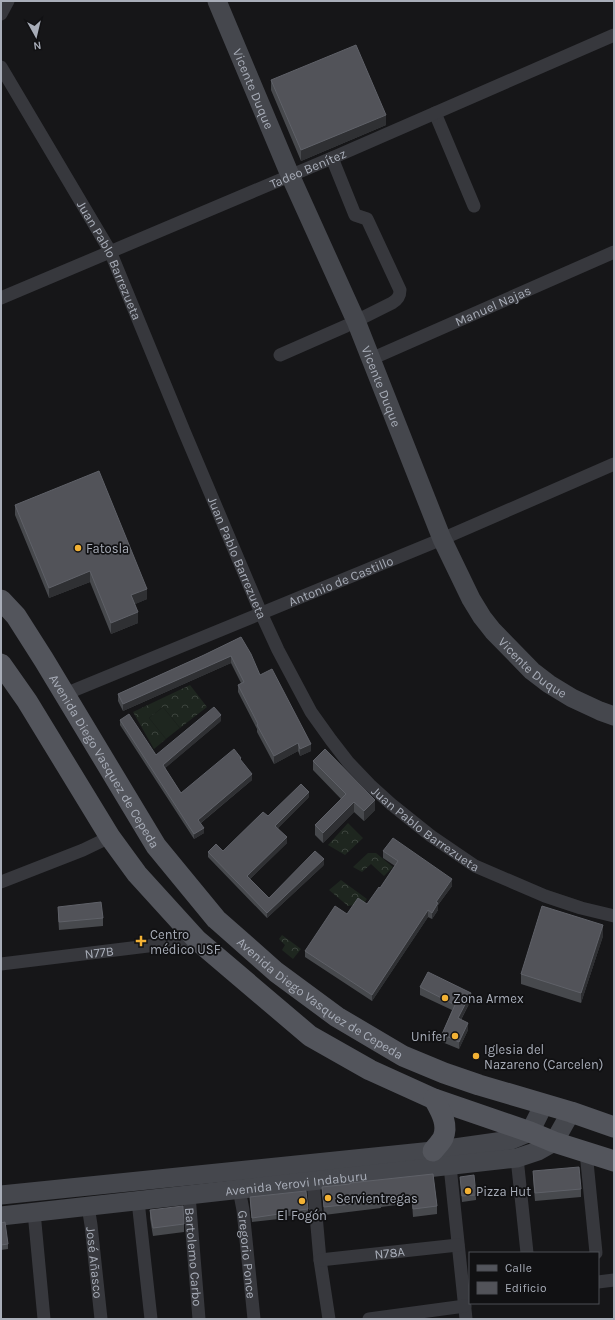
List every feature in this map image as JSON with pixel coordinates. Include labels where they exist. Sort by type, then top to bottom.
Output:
[{"type":"main road","name":"Avenida Diego Vasquez de Cepeda","points":[[1,600],[23,626],[156,846],[216,919],[276,972],[337,1017],[403,1056],[444,1073],[479,1085],[571,1112],[614,1127]]},
{"type":"main road","points":[[1,664],[27,701],[110,837],[137,874],[197,940],[310,1036],[370,1070],[434,1099],[530,1132],[554,1142],[614,1161]]},
{"type":"main road","points":[[433,1151],[443,1137],[445,1125],[442,1112],[434,1099]]},
{"type":"street","points":[[1,14],[8,1]]},
{"type":"street","name":"Vicente Duque","points":[[217,1],[290,175],[356,321],[442,539],[471,599],[482,617],[513,653],[549,684],[572,698],[614,716]]},
{"type":"street","name":"Tadeo Benítez","points":[[1,298],[332,158],[614,35]]},
{"type":"street","name":"Juan Pablo Barrezueta","points":[[1,67],[110,252],[261,613],[278,650],[311,712],[348,762],[370,785],[391,804],[432,836],[475,866],[545,896],[581,908],[614,916]]},
{"type":"street","points":[[435,113],[474,206]]},
{"type":"street","points":[[280,355],[356,321],[398,298],[400,290],[367,218],[355,214],[332,158]]},
{"type":"street","name":"Manuel Najas","points":[[371,359],[614,252]]},
{"type":"street","name":"Antonio de Castillo","points":[[65,694],[442,539],[614,464]]},
{"type":"street","points":[[1,882],[83,850],[110,837]]},
{"type":"street","name":"N77B","points":[[1,964],[197,940]]},
{"type":"street","points":[[530,1132],[544,1104]]},
{"type":"street","points":[[554,1142],[571,1112]]},
{"type":"street","name":"Avenida Yerovi Indaburu","points":[[1,1195],[433,1151],[510,1140],[530,1132]]},
{"type":"street","name":"Avenida Yerovi Indaburu","points":[[1,1216],[517,1158],[538,1151],[554,1142]]},
{"type":"street","points":[[586,1152],[596,1252]]},
{"type":"street","points":[[517,1158],[526,1252]]},
{"type":"street","points":[[369,1319],[466,1304],[450,1166]]},
{"type":"street","points":[[313,1181],[320,1260],[329,1319]]},
{"type":"street","name":"Gregorio Ponce","points":[[239,1189],[243,1210],[254,1319]]},
{"type":"street","name":"Bartolemo Carbo","points":[[189,1195],[199,1319]]},
{"type":"street","points":[[138,1201],[152,1319]]},
{"type":"street","name":"José Añasco","points":[[88,1206],[101,1319]]},
{"type":"street","points":[[34,1212],[44,1319]]},
{"type":"street","name":"N78A","points":[[320,1260],[458,1245]]},
{"type":"street","points":[[599,1282],[614,1280]]},
{"type":"green space","points":[[190,685],[207,707],[180,728],[163,707],[149,718],[166,739],[154,749],[133,712]]},
{"type":"green space","points":[[163,707],[180,728],[166,739],[149,718]]},
{"type":"green space","points":[[348,823],[363,838],[345,855],[328,845]]},
{"type":"green space","points":[[368,853],[376,853],[393,867],[384,876],[371,864],[362,872],[353,867]]},
{"type":"green space","points":[[341,880],[367,899],[364,903],[348,906],[329,890]]},
{"type":"green space","points":[[282,935],[301,949],[293,959],[282,950],[285,945],[279,939]]},
{"type":"building","points":[[356,45],[386,115],[301,150],[271,80]]},
{"type":"building","name":"Fatosla","points":[[99,471],[147,589],[131,595],[138,612],[111,623],[90,571],[49,588],[15,505]]},
{"type":"building","points":[[241,637],[251,654],[260,675],[272,669],[311,744],[300,749],[298,743],[274,756],[238,685],[244,682],[231,656],[123,704],[118,694]]},
{"type":"building","points":[[214,707],[221,715],[163,765],[181,793],[234,749],[252,774],[198,820],[204,828],[194,834],[120,720],[129,714],[156,755]]},
{"type":"building","points":[[325,749],[375,800],[364,811],[354,802],[323,833],[315,825],[346,794],[313,761]]},
{"type":"building","points":[[301,784],[309,792],[275,826],[287,837],[247,876],[269,898],[315,851],[324,859],[267,913],[208,852],[216,844],[223,851],[263,812],[268,816]]},
{"type":"building","points":[[393,838],[452,879],[436,902],[438,903],[432,913],[428,910],[372,995],[305,951],[335,906],[347,914],[358,898],[367,904],[379,887],[380,888],[398,861],[383,851]]},
{"type":"building","points":[[101,902],[103,918],[59,922],[58,907]]},
{"type":"building","points":[[542,906],[603,925],[581,993],[521,974]]},
{"type":"building","points":[[428,972],[471,993],[458,1018],[468,1023],[459,1042],[442,1034],[455,1005],[420,987]]},
{"type":"building","points":[[579,1167],[581,1189],[535,1193],[533,1171]]},
{"type":"building","points":[[433,1174],[437,1206],[413,1209],[412,1195],[381,1199],[381,1201],[324,1207],[322,1187]]},
{"type":"building","name":"Pizza Hut","points":[[474,1175],[476,1195],[462,1196],[460,1177]]},
{"type":"building","points":[[306,1191],[308,1209],[279,1212],[279,1214],[252,1218],[250,1197]]},
{"type":"building","points":[[183,1206],[184,1224],[153,1228],[150,1210]]},
{"type":"building","points":[[5,1222],[8,1244],[1,1245],[1,1223]]},
{"type":"place","name":"Fatosla","points":[[78,548]]},
{"type":"place","name":"Centro médico USF","points":[[141,941]]},
{"type":"place","name":"Zona Armex","points":[[445,998]]},
{"type":"place","name":"Unifer","points":[[455,1036]]},
{"type":"place","name":"Iglesia del Nazareno (Carcelen)","points":[[476,1056]]},
{"type":"place","name":"Pizza Hut","points":[[468,1191]]},
{"type":"place","name":"Servientregas","points":[[328,1198]]},
{"type":"place","name":"El Fogón","points":[[302,1201]]}]
